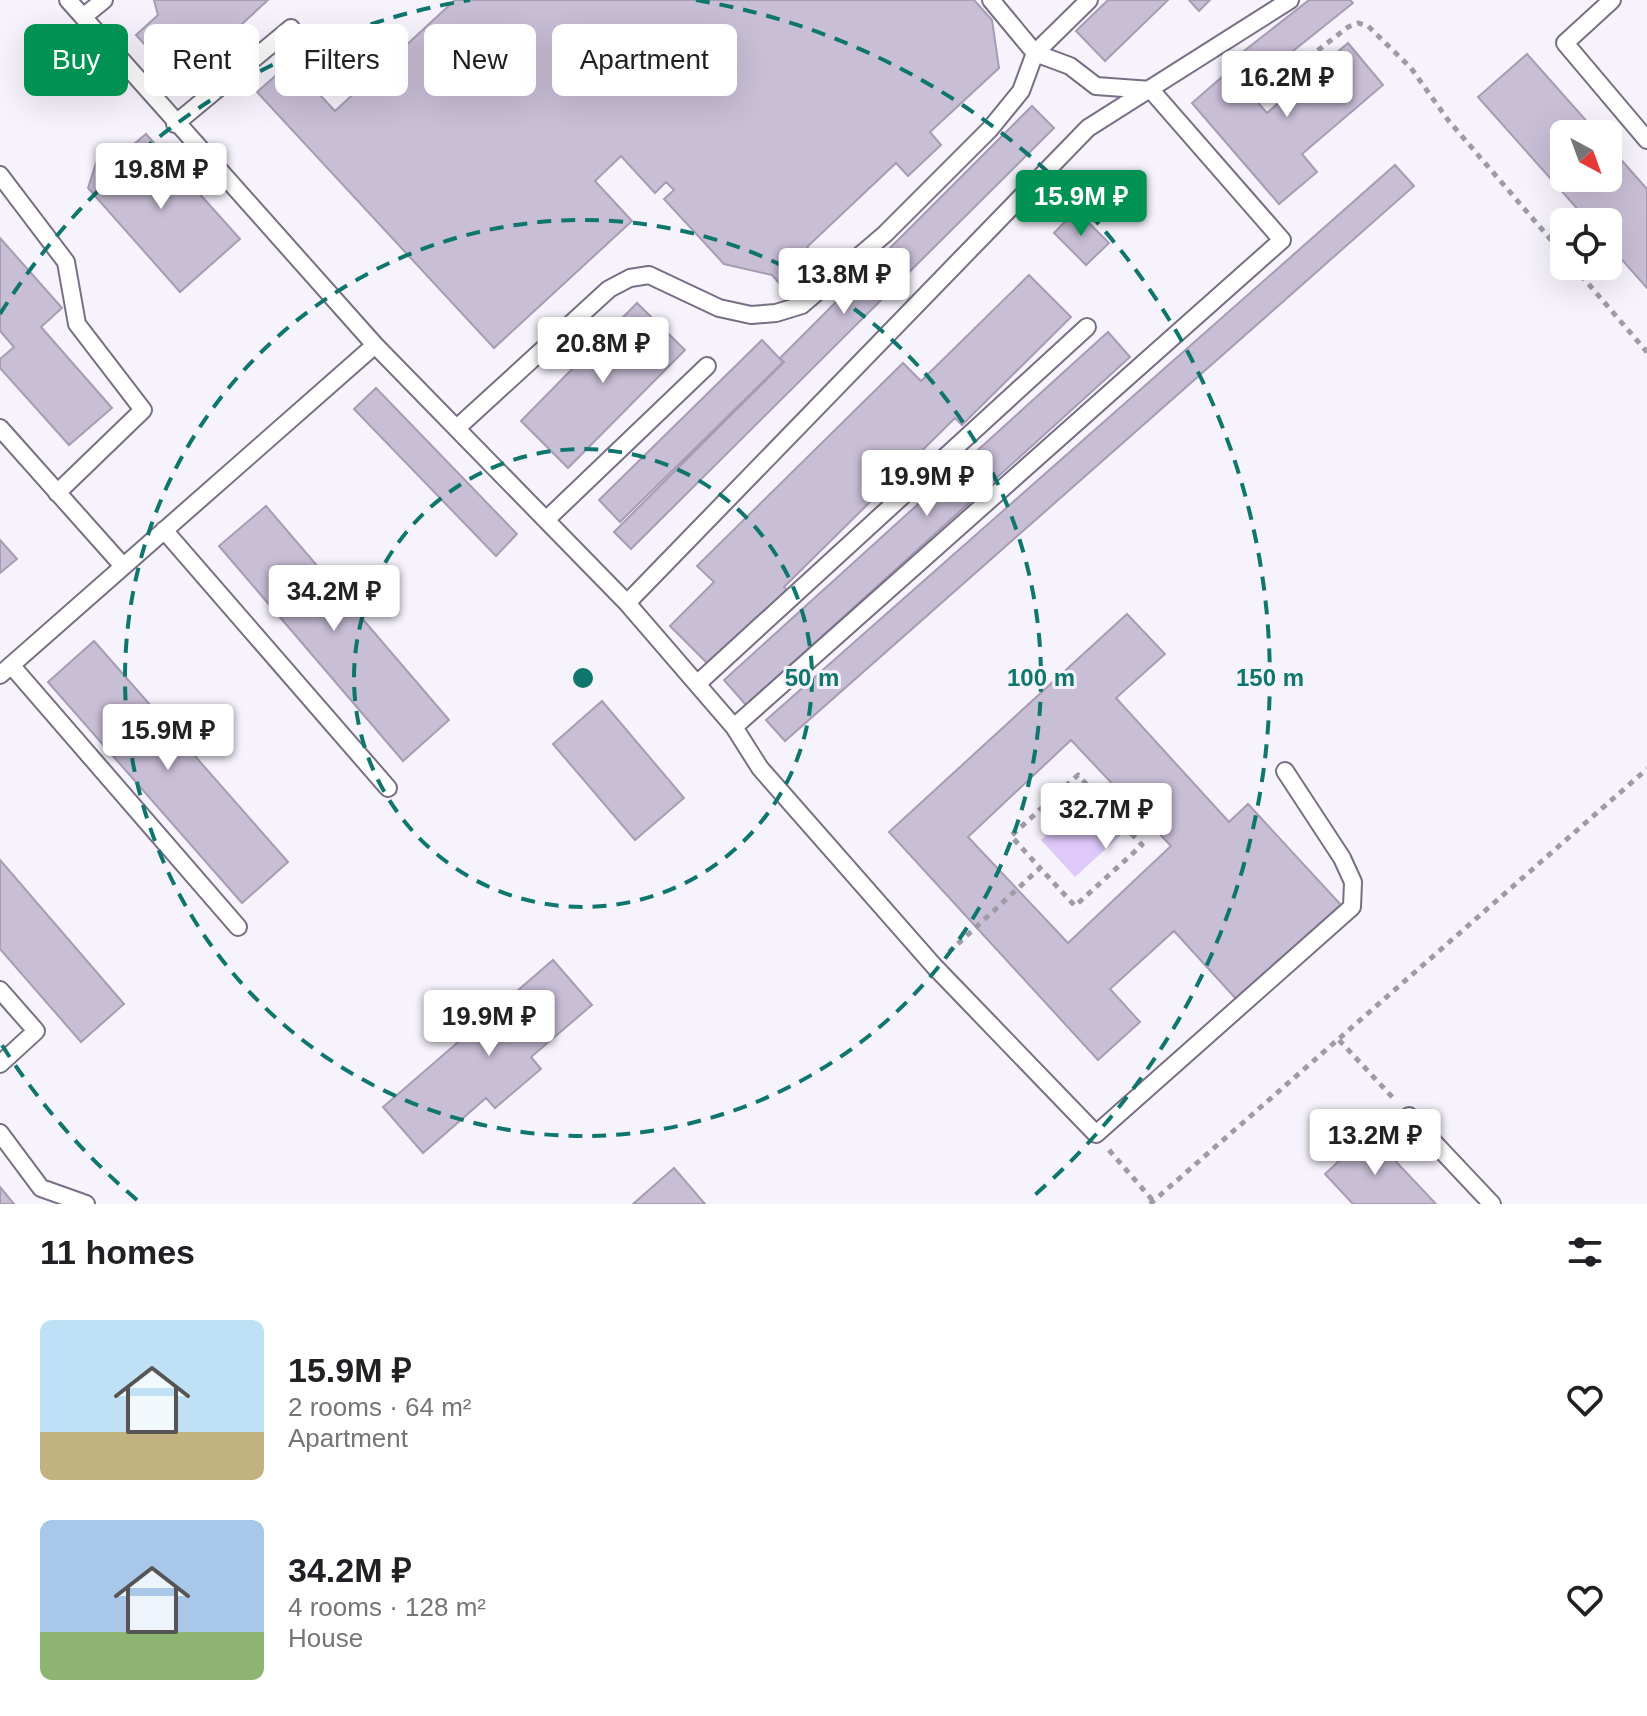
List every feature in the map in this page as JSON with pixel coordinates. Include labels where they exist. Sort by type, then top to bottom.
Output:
[{"type":"lane","points":[[68,0],[175,124],[375,345],[627,603],[734,727],[760,768],[934,966],[1096,1134],[1352,907],[1353,882],[1342,858],[1285,771]]},
{"type":"lane","points":[[83,17],[104,0]]},
{"type":"lane","points":[[734,727],[1282,240],[1151,90],[1096,86],[1070,66],[1035,53],[991,0]]},
{"type":"lane","points":[[458,427],[609,289],[630,278],[649,275],[719,308],[751,315],[776,313],[802,305],[885,234],[990,129],[1021,91],[1035,53],[1089,0]]},
{"type":"lane","points":[[627,603],[1088,128],[1290,0]]},
{"type":"lane","points":[[1612,0],[1565,43],[1647,140]]},
{"type":"lane","points":[[175,124],[275,41]]},
{"type":"lane","points":[[0,175],[66,262],[77,324],[143,410],[57,493]]},
{"type":"lane","points":[[697,684],[1087,327]]},
{"type":"lane","points":[[238,927],[6,670],[375,345]]},
{"type":"lane","points":[[546,520],[707,366]]},
{"type":"lane","points":[[0,428],[123,566]]},
{"type":"lane","points":[[164,530],[388,788]]},
{"type":"lane","points":[[0,990],[36,1031],[0,1064]]},
{"type":"lane","points":[[1409,1116],[1492,1204]]},
{"type":"lane","points":[[0,1133],[41,1188],[86,1204]]},
{"type":"path","points":[[1217,45],[1252,84],[1261,87],[1273,85],[1348,27],[1358,23],[1368,26],[1411,68],[1448,120],[1550,239]]},
{"type":"path","points":[[1585,280],[1647,352]]},
{"type":"path","points":[[1096,1134],[1153,1203],[1647,769]]},
{"type":"path","points":[[1078,775],[1142,845],[1075,906],[1040,868],[1011,836],[1078,775]]},
{"type":"path","points":[[934,966],[1040,868]]},
{"type":"path","points":[[1339,1040],[1409,1116]]},
{"type":"shaded area","points":[[1086,799],[1120,836],[1075,877],[1041,840]]},
{"type":"building","points":[[154,0],[268,0],[242,24],[148,24],[158,15]]},
{"type":"building","points":[[455,0],[974,0],[992,20],[999,68],[930,132],[941,145],[908,176],[896,163],[807,247],[820,260],[786,291],[772,275],[724,264],[664,199],[674,190],[666,182],[655,193],[621,156],[595,181],[632,221],[494,348],[259,94],[259,90],[275,76],[275,96],[321,96],[335,111],[351,96],[408,96],[408,43],[424,29],[424,96],[536,96],[536,24],[429,24]]},
{"type":"building","points":[[1108,0],[1168,0],[1105,61],[1076,31]]},
{"type":"building","points":[[1189,0],[1210,0],[1199,11]]},
{"type":"building","points":[[1309,0],[1350,0],[1353,3],[1258,79],[1239,55]]},
{"type":"building","points":[[144,28],[144,44],[136,35]]},
{"type":"building","points":[[1348,43],[1383,85],[1302,154],[1317,172],[1279,204],[1192,103],[1230,70],[1267,113]]},
{"type":"building","points":[[1527,54],[1586,120],[1550,120],[1550,178],[1478,97]]},
{"type":"building","points":[[1032,106],[1054,128],[631,549],[614,532],[784,362],[780,358]]},
{"type":"building","points":[[146,134],[240,239],[180,292],[88,188],[99,154],[134,144]]},
{"type":"building","points":[[1622,161],[1647,189],[1647,288],[1622,260],[1622,208],[1577,208],[1562,192],[1622,192]]},
{"type":"building","points":[[1395,165],[1414,186],[785,741],[766,720]]},
{"type":"building","points":[[1076,210],[1109,243],[1086,265],[1054,233]]},
{"type":"building","points":[[0,238],[62,308],[41,327],[112,408],[69,445],[0,368],[0,359],[14,347],[0,331]]},
{"type":"building","points":[[1029,275],[1071,317],[962,425],[955,418],[784,587],[787,590],[707,663],[670,626],[714,582],[697,566],[903,363],[921,381]]},
{"type":"building","points":[[637,303],[685,350],[568,468],[521,421]]},
{"type":"building","points":[[1108,332],[1130,357],[746,705],[724,680]]},
{"type":"building","points":[[762,340],[783,362],[620,522],[599,500]]},
{"type":"building","points":[[376,388],[517,534],[496,556],[354,409]]},
{"type":"building","points":[[266,506],[449,720],[403,761],[219,546]]},
{"type":"building","points":[[0,540],[17,559],[0,573]]},
{"type":"building","points":[[1127,614],[1165,654],[1116,698],[1229,822],[1248,804],[1341,905],[1238,1001],[1174,931],[1110,989],[1140,1022],[1098,1060],[889,832]],"holes":[[[1071,740],[1171,846],[1068,943],[968,837]]]},
{"type":"building","points":[[94,641],[288,862],[242,903],[48,682]]},
{"type":"building","points":[[602,701],[684,798],[635,840],[553,744]]},
{"type":"building","points":[[0,860],[124,1004],[81,1042],[0,949]]},
{"type":"building","points":[[553,960],[592,1005],[531,1057],[541,1069],[495,1108],[486,1098],[423,1153],[383,1107]]},
{"type":"building","points":[[1369,1133],[1436,1204],[1353,1204],[1325,1174]]},
{"type":"building","points":[[674,1168],[705,1204],[633,1204]]},
{"type":"building","points":[[0,1187],[14,1204],[0,1204]]}]
